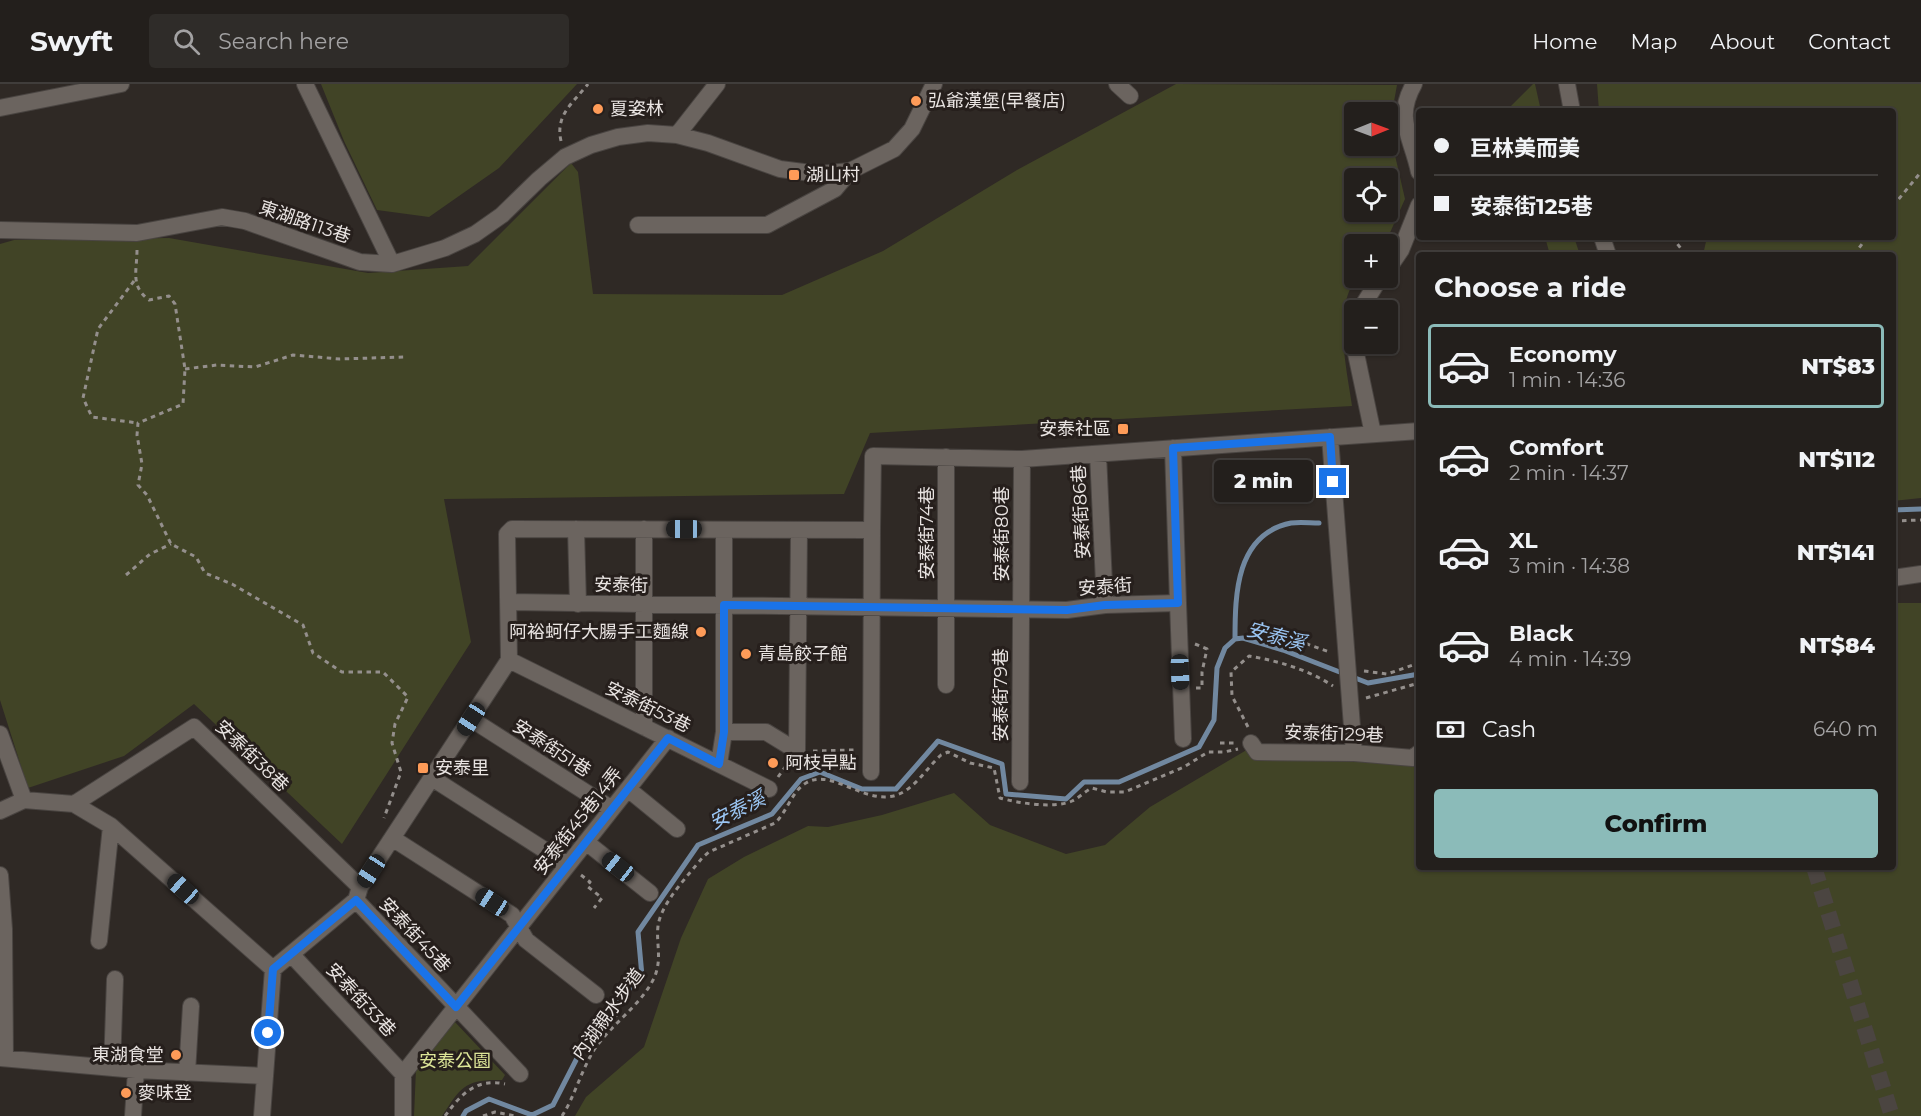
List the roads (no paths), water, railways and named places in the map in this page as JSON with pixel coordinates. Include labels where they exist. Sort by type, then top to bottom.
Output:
[{"type":"street","points":[[0,108],[121,84]]},
{"type":"street","points":[[305,84],[392,264]]},
{"type":"street","points":[[676,135],[717,84]]},
{"type":"street","points":[[638,225],[767,225],[835,189],[850,171],[894,148],[912,129],[934,84]]},
{"type":"street","points":[[1117,84],[1130,96]]},
{"type":"street","points":[[1414,84],[1404,106],[1404,117],[1416,161]]},
{"type":"street","name":"東湖路113巷","points":[[0,231],[137,233],[222,217],[245,221],[360,262],[392,264],[445,248],[475,234],[502,215],[565,157],[591,145],[618,137],[648,133],[676,135],[708,143],[780,169],[819,174],[850,171]]},
{"type":"street","points":[[1398,254],[1416,212]]},
{"type":"street","points":[[1356,354],[1373,434]]},
{"type":"street","points":[[871,772],[873,456],[1022,459],[1416,431]]},
{"type":"street","points":[[1330,437],[1354,753]]},
{"type":"street","points":[[1173,448],[1183,739]]},
{"type":"street","name":"安泰街86巷","points":[[1098,454],[1105,605]]},
{"type":"street","name":"安泰街74巷","points":[[946,457],[946,685]]},
{"type":"street","name":"安泰街80巷","points":[[1021,610],[1022,459]]},
{"type":"street","points":[[262,1116],[273,969],[358,894],[509,660],[507,534],[512,529],[872,530]]},
{"type":"street","points":[[576,529],[578,603]]},
{"type":"street","points":[[644,529],[644,727]]},
{"type":"street","points":[[719,764],[724,732],[724,530]]},
{"type":"street","points":[[724,732],[766,732],[797,751],[799,530]]},
{"type":"street","points":[[1896,578],[1921,574]]},
{"type":"street","name":"安泰街","points":[[508,602],[1021,610],[1067,610],[1105,605],[1178,603]]},
{"type":"street","name":"安泰街79巷","points":[[1020,782],[1021,610]]},
{"type":"street","name":"安泰街53巷","points":[[509,660],[769,789]]},
{"type":"street","name":"安泰街51巷","points":[[471,719],[612,809]]},
{"type":"street","name":"安泰街38巷","points":[[74,804],[194,726],[358,894]]},
{"type":"street","points":[[0,734],[24,800]]},
{"type":"street","name":"安泰街45巷14弄","points":[[403,1074],[668,738]]},
{"type":"street","name":"安泰街129巷","points":[[1251,743],[1257,752],[1354,753],[1413,758],[1416,756]]},
{"type":"street","points":[[432,778],[568,865]]},
{"type":"street","points":[[628,789],[677,829]]},
{"type":"street","points":[[0,811],[24,800],[74,804],[111,826],[273,969]]},
{"type":"street","points":[[99,941],[111,826]]},
{"type":"street","points":[[392,838],[512,915],[526,940],[596,995]]},
{"type":"street","points":[[586,842],[650,893]]},
{"type":"street","points":[[0,874],[4,929],[2,1058],[136,1070],[265,1076]]},
{"type":"street","name":"安泰街45巷","points":[[358,894],[456,1007],[520,1074]]},
{"type":"street","name":"安泰街33巷","points":[[291,954],[403,1074]]},
{"type":"street","points":[[112,1068],[115,979]]},
{"type":"street","points":[[187,1073],[191,1006]]},
{"type":"street","points":[[133,1116],[136,1070]]},
{"type":"street","points":[[403,1074],[403,1116]]},
{"type":"waterway","name":"安泰溪","points":[[1896,510],[1921,509]]},
{"type":"waterway","points":[[1235,639],[1236,603],[1242,568],[1259,539],[1273,529],[1291,523],[1319,523]]},
{"type":"waterway","name":"安泰溪","points":[[463,1116],[466,1111],[489,1099],[532,1115],[553,1105],[594,1025],[642,976],[638,932],[698,845],[772,814],[801,779],[820,772],[862,789],[896,789],[938,741],[1002,764],[1006,794],[1066,799],[1084,782],[1119,782],[1199,747],[1214,720],[1217,668],[1225,648],[1235,639],[1243,638],[1283,650],[1368,683],[1416,675]]},
{"type":"tunnel","points":[[1815,870],[1892,1116]]},
{"type":"place","name":"弘爺漢堡(早餐店)","points":[[916,101]]},
{"type":"place","name":"夏姿林","points":[[598,109]]},
{"type":"place","name":"湖山村","points":[[794,175]]},
{"type":"place","name":"安泰社區","points":[[1123,429]]},
{"type":"place","name":"阿裕蚵仔大腸手工麵線","points":[[701,632]]},
{"type":"place","name":"青島餃子館","points":[[746,654]]},
{"type":"place","name":"阿枝早點","points":[[773,763]]},
{"type":"place","name":"安泰里","points":[[423,768]]},
{"type":"place","name":"東湖食堂","points":[[176,1055]]},
{"type":"place","name":"麥味登","points":[[126,1093]]},
{"type":"park label","name":"安泰公園","points":[[455,1061]]}]
